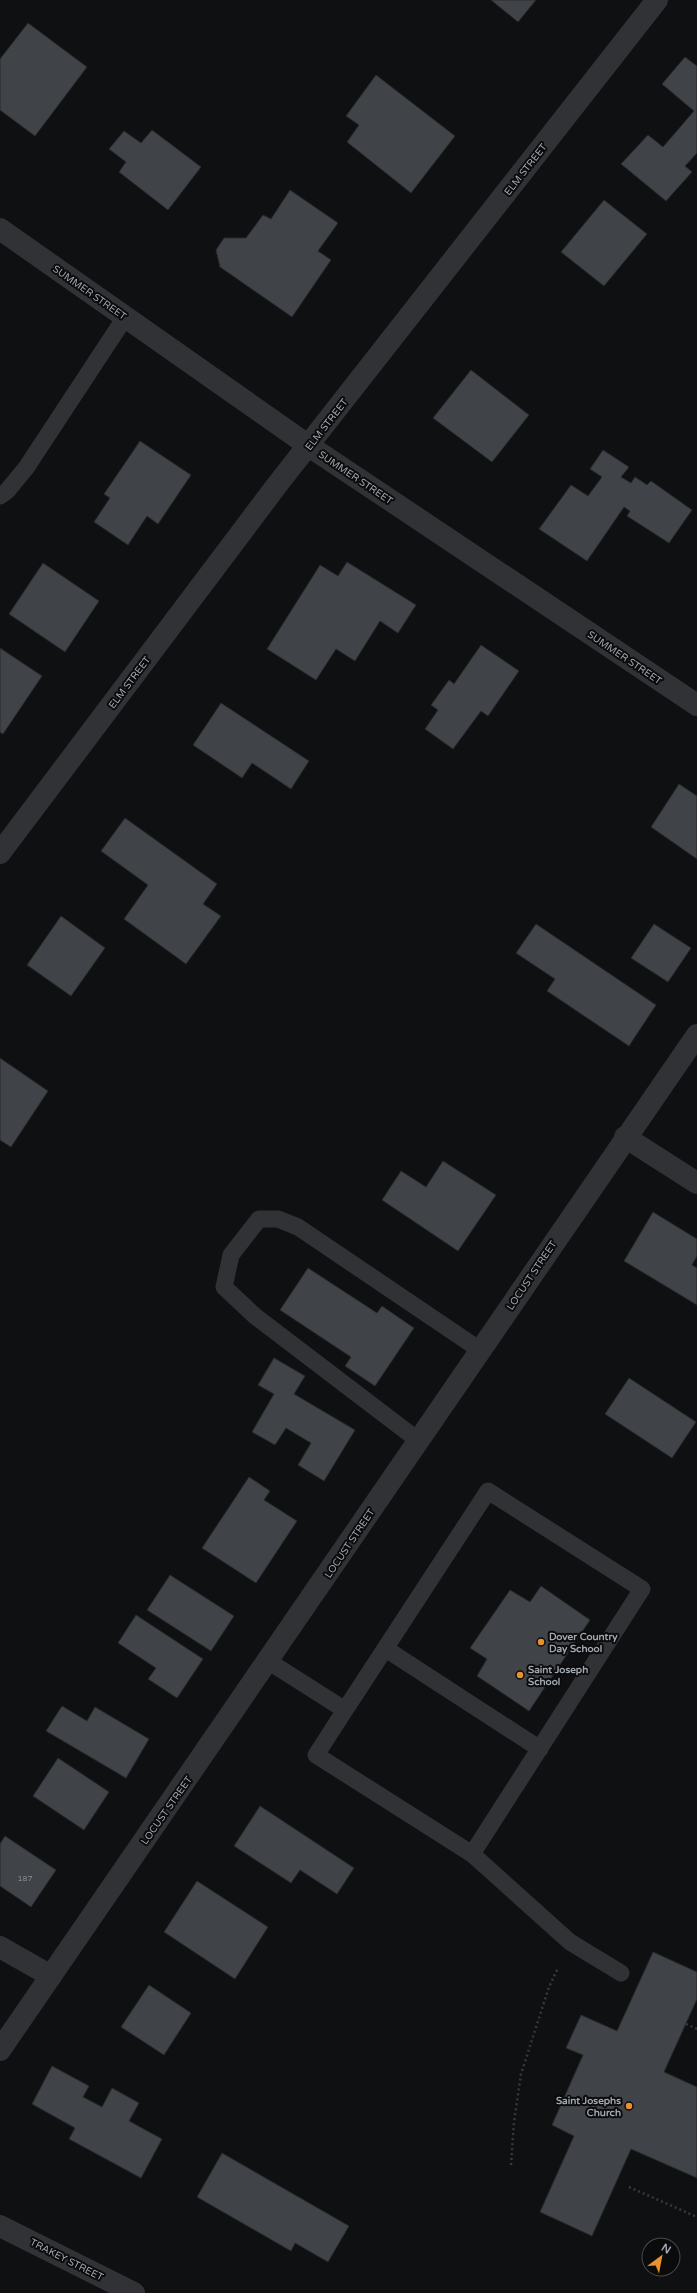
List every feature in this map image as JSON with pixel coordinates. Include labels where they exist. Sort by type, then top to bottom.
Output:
[{"type":"street","name":"ELM STREET","points":[[0,853],[277,485],[657,0]]},
{"type":"street","name":"SUMMER STREET","points":[[0,229],[126,316],[309,446],[697,705]]},
{"type":"street","name":"LOCUST STREET","points":[[0,2050],[697,1035]]},
{"type":"street","points":[[626,1137],[697,1183]]},
{"type":"street","points":[[0,1946],[51,1976]]},
{"type":"street","name":"TRAKEY STREET","points":[[0,2226],[134,2293]]},
{"type":"lane","points":[[0,496],[7,491],[26,468],[126,316]]},
{"type":"lane","points":[[419,1441],[255,1316],[224,1287],[231,1255],[259,1219],[278,1219],[298,1227],[480,1350]]},
{"type":"lane","points":[[472,1854],[642,1589],[488,1491],[316,1755],[472,1854],[570,1942],[621,1973]]},
{"type":"lane","points":[[386,1648],[540,1748]]},
{"type":"lane","points":[[268,1661],[345,1710]]},
{"type":"path","points":[[511,2165],[514,2122],[521,2074],[549,1987],[570,1942]]},
{"type":"path","points":[[686,2024],[697,2029]]},
{"type":"path","points":[[629,2187],[697,2217]]},
{"type":"building","points":[[491,0],[536,0],[518,22]]},
{"type":"building","points":[[28,23],[87,67],[35,136],[0,110],[0,59]]},
{"type":"building","points":[[685,57],[697,66],[697,153],[685,166],[692,172],[666,201],[621,164],[648,135],[663,147],[694,111],[662,84]]},
{"type":"building","points":[[376,75],[455,136],[411,193],[347,142],[359,125],[346,116]]},
{"type":"building","points":[[152,130],[201,167],[168,210],[119,172],[126,162],[109,149],[124,131],[141,143]]},
{"type":"building","points":[[290,190],[338,223],[318,251],[331,260],[292,317],[220,267],[216,250],[224,238],[246,238],[263,215],[271,219]]},
{"type":"building","points":[[604,200],[647,234],[604,286],[561,252]]},
{"type":"building","points":[[471,370],[529,415],[492,462],[433,418]]},
{"type":"building","points":[[140,441],[191,475],[158,524],[147,516],[128,545],[94,522],[110,498],[104,494]]},
{"type":"building","points":[[603,450],[629,467],[621,477],[631,483],[635,477],[647,485],[651,481],[692,510],[669,543],[627,516],[630,511],[624,507],[587,561],[539,529],[571,485],[588,496],[602,477],[590,469]]},
{"type":"building","points":[[347,562],[416,605],[398,633],[380,621],[355,661],[336,649],[316,680],[267,649],[320,565],[338,576]]},
{"type":"building","points":[[43,563],[99,601],[65,652],[9,614]]},
{"type":"building","points":[[481,645],[519,671],[488,716],[481,711],[453,749],[425,729],[438,710],[431,705],[449,680],[454,684]]},
{"type":"building","points":[[0,648],[42,676],[3,734],[0,732]]},
{"type":"building","points":[[221,703],[309,761],[291,789],[252,763],[242,778],[193,745]]},
{"type":"building","points":[[679,784],[697,796],[697,859],[651,827]]},
{"type":"building","points":[[125,818],[217,884],[203,904],[221,916],[186,964],[124,919],[148,885],[101,851]]},
{"type":"building","points":[[61,916],[105,948],[71,996],[27,965]]},
{"type":"building","points":[[536,924],[656,1005],[629,1046],[547,991],[555,979],[516,953]]},
{"type":"building","points":[[654,924],[691,948],[668,982],[631,958]]},
{"type":"building","points":[[0,1058],[48,1091],[11,1147],[0,1140]]},
{"type":"building","points":[[443,1161],[496,1195],[458,1251],[382,1200],[401,1171],[426,1187]]},
{"type":"building","points":[[653,1212],[697,1239],[697,1256],[692,1265],[697,1268],[697,1305],[624,1261]]},
{"type":"building","points":[[308,1268],[377,1313],[382,1306],[414,1328],[375,1386],[345,1366],[351,1357],[280,1310]]},
{"type":"building","points":[[274,1358],[305,1376],[294,1394],[355,1430],[324,1481],[298,1465],[311,1443],[286,1428],[275,1445],[252,1432],[274,1394],[258,1385]]},
{"type":"building","points":[[629,1378],[696,1422],[672,1458],[605,1414]]},
{"type":"building","points":[[249,1477],[270,1491],[264,1500],[297,1521],[256,1583],[202,1548]]},
{"type":"building","points":[[170,1575],[234,1616],[211,1651],[147,1610]]},
{"type":"building","points":[[541,1586],[590,1620],[529,1711],[477,1676],[487,1659],[470,1648],[510,1590],[530,1602]]},
{"type":"building","points":[[136,1615],[203,1659],[177,1698],[148,1679],[156,1668],[118,1643]]},
{"type":"building","points":[[62,1706],[87,1721],[95,1707],[149,1739],[126,1778],[46,1731]]},
{"type":"building","points":[[58,1758],[109,1792],[84,1830],[33,1796]]},
{"type":"building","points":[[260,1806],[354,1868],[337,1894],[300,1870],[291,1883],[234,1846]]},
{"type":"building","points":[[5,1836],[56,1870],[31,1907],[0,1886],[0,1844]]},
{"type":"building","points":[[197,1881],[268,1927],[235,1979],[164,1932]]},
{"type":"building","name":"Saint Josephs Church","points":[[653,1952],[697,1972],[697,1999],[664,2072],[697,2087],[697,2178],[631,2149],[592,2236],[540,2212],[574,2136],[552,2125],[583,2055],[566,2048],[581,2015],[617,2031]]},
{"type":"building","points":[[149,1985],[191,2013],[164,2055],[121,2027]]},
{"type":"building","points":[[52,2066],[89,2086],[83,2097],[102,2107],[112,2088],[139,2103],[129,2121],[162,2139],[141,2178],[69,2139],[75,2128],[32,2104]]},
{"type":"building","points":[[222,2153],[349,2226],[328,2262],[295,2243],[291,2251],[197,2197]]},
{"type":"place","name":"Dover Country Day School","points":[[541,1642]]},
{"type":"place","name":"Saint Joseph School","points":[[520,1675]]},
{"type":"place","name":"Saint Josephs Church","points":[[629,2106]]}]
